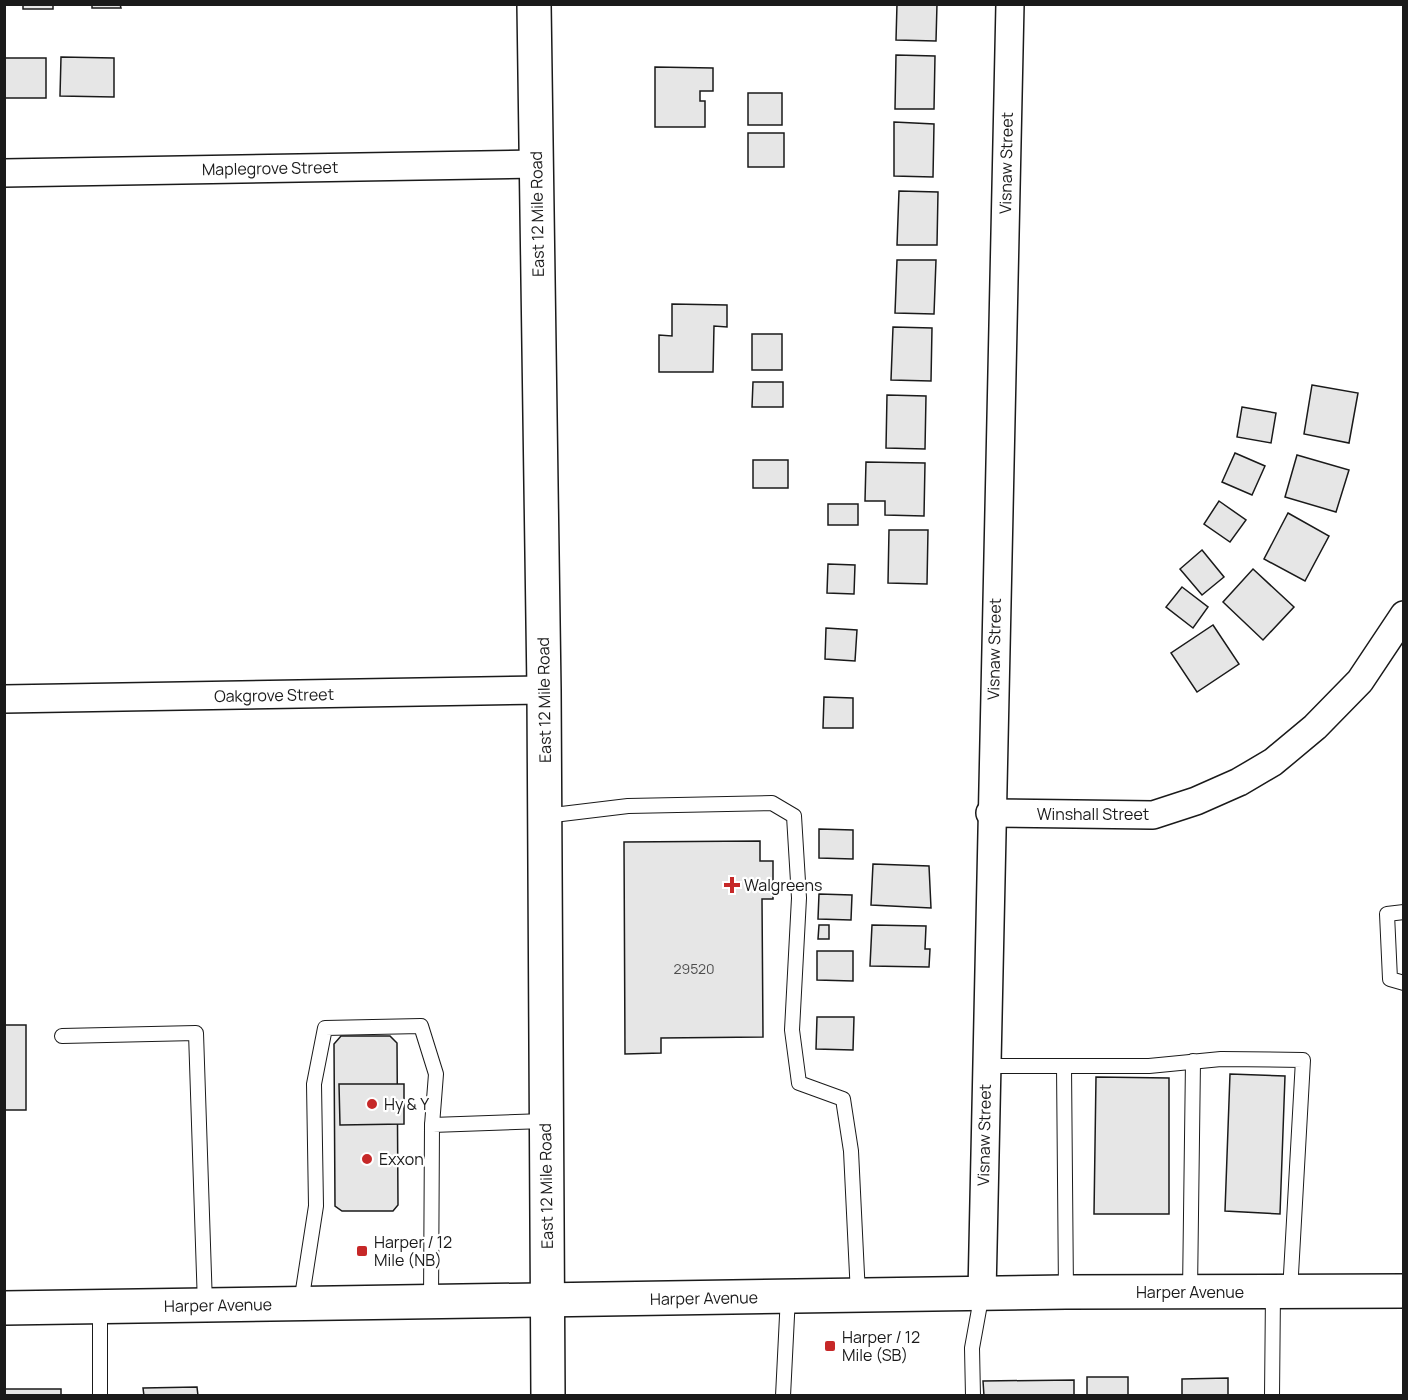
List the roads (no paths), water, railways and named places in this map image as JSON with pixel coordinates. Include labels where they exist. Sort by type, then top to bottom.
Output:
[{"type":"main road","name":"East 12 Mile Road","points":[[534,4],[544,690],[548,1395]]},
{"type":"main road","name":"Harper Avenue","points":[[4,1308],[982,1293],[1404,1291]]},
{"type":"street","name":"Visnaw Street","points":[[982,1293],[990,813],[1010,4]]},
{"type":"street","name":"Maplegrove Street","points":[[4,172],[536,164]]},
{"type":"street","name":"Winshall Street","points":[[990,813],[1153,815],[1196,801],[1239,782],[1273,762],[1290,748],[1360,681],[1404,615]]},
{"type":"street","name":"Oakgrove Street","points":[[4,699],[544,690]]},
{"type":"lane","points":[[545,816],[628,806],[772,802],[794,816],[799,898],[792,1030],[800,1083],[843,1100],[851,1151],[858,1295]]},
{"type":"lane","points":[[1404,912],[1387,914],[1390,979],[1404,984]]},
{"type":"lane","points":[[300,1304],[315,1206],[314,1084],[325,1028],[421,1026],[436,1074],[432,1125],[431,1302]]},
{"type":"lane","points":[[62,1036],[196,1033],[205,1305]]},
{"type":"lane","points":[[985,1066],[1149,1066],[1193,1060],[1302,1060],[1272,1395]]},
{"type":"lane","points":[[1190,1292],[1193,1060]]},
{"type":"lane","points":[[1064,1066],[1066,1292]]},
{"type":"lane","points":[[432,1125],[545,1121]]},
{"type":"lane","points":[[973,1395],[972,1348],[982,1293]]},
{"type":"lane","points":[[783,1395],[788,1296]]},
{"type":"lane","points":[[100,1306],[100,1395]]},
{"type":"place","name":"Walgreens","points":[[732,885]]},
{"type":"place","name":"Hy & Y","points":[[372,1104]]},
{"type":"place","name":"Exxon","points":[[367,1159]]},
{"type":"place","name":"Harper / 12 Mile (NB)","points":[[362,1251]]},
{"type":"place","name":"Harper / 12 Mile (SB)","points":[[830,1346]]}]
